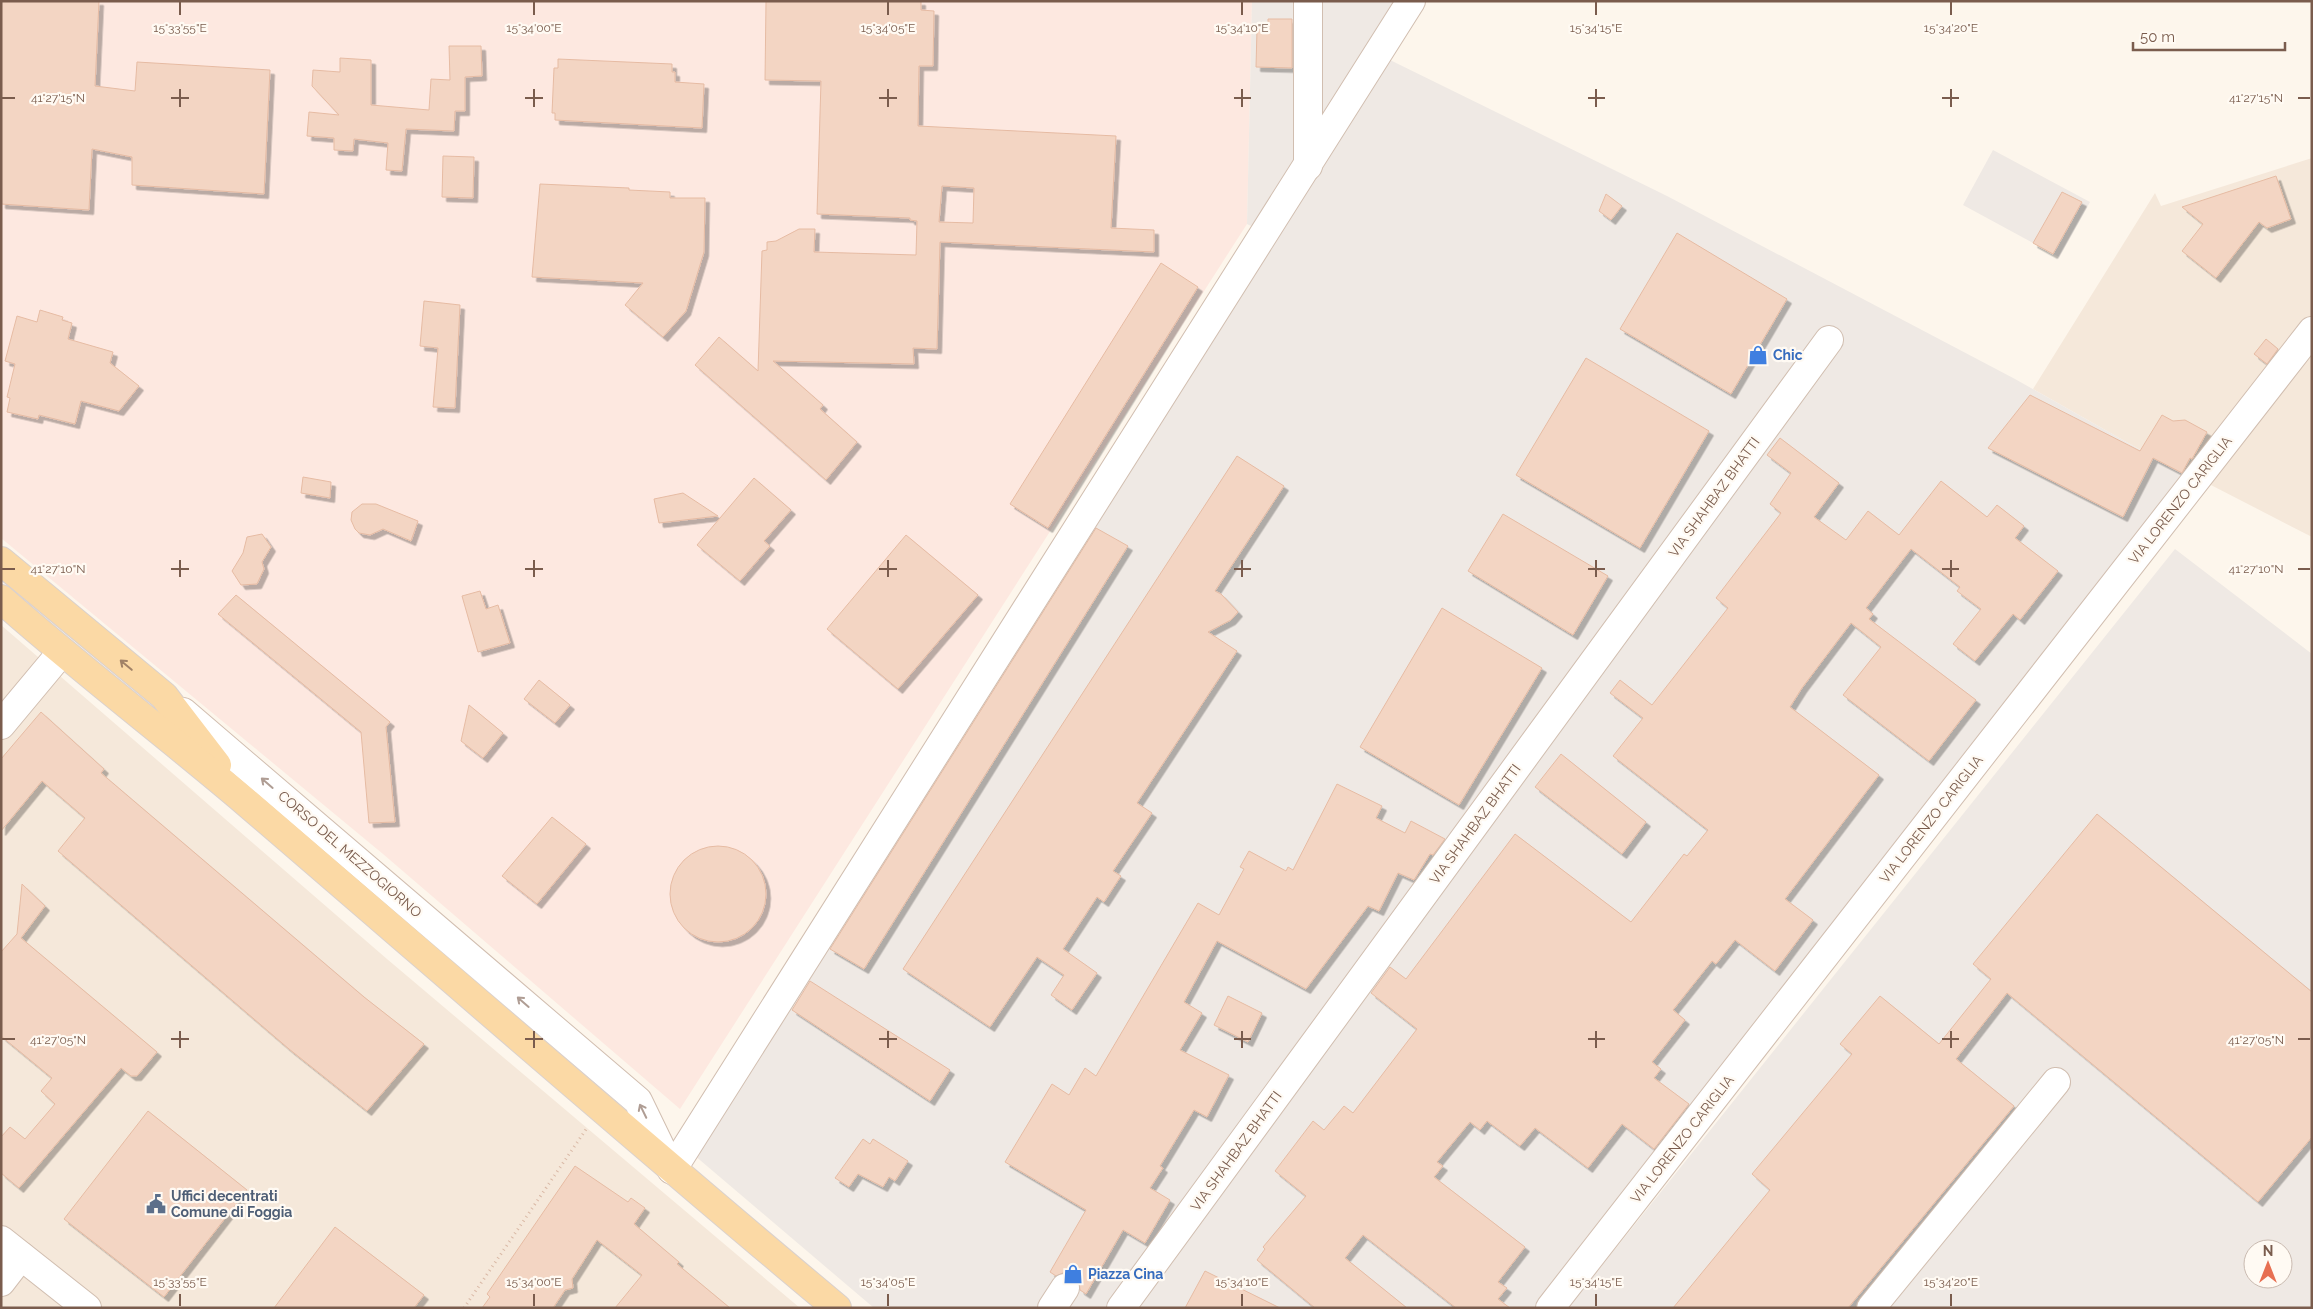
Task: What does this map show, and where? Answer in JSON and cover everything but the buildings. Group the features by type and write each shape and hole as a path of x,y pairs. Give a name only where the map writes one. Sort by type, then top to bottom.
{"main road":[{"name":"CORSO DEL MEZZOGIORNO","path":"1,561 164,696"},
{"name":"CORSO DEL MEZZOGIORNO","path":"1,599 61,652 244,800 600,1109 837,1308"},
{"path":"164,696 244,800"}],"street":[{"path":"1308,1 1308,166"},
{"path":"672,1170 1411,1"},
{"name":"VIA LORENZO CARIGLIA","path":"1550,1308 2312,331"},
{"name":"VIA SHAHBAZ BHATTI","path":"1121,1308 1829,340"},
{"path":"1,725 61,652"},
{"name":"CORSO DEL MEZZOGIORNO","path":"164,696 638,1101 672,1170"},
{"path":"244,800 376,876"},
{"path":"1871,1308 2056,1082"},
{"path":"1,1282 11,1248 87,1308"}],"path":[{"path":"464,1308 600,1109"}],"shaded area":[{"path":"1,1 1252,1 1247,224 680,1109 383,854 1,538"},
{"path":"1252,1 1427,1 1390,60 1667,196 2015,379 2183,474 1538,1308 874,1308 694,1155 986,702 1277,239 1247,224"},
{"path":"1993,150 2090,202 2059,257 1963,205"},
{"path":"2312,158 2312,537 2207,483 2183,474 2033,389 2155,193 2161,206"},
{"path":"2175,549 2312,654 2312,1308 1568,1308"},
{"path":"1,625 387,959 800,1308 1,1308"}],"place":[{"name":"Chic","path":"1758,355"},
{"name":"Uffici decentrati Comune di Foggia","path":"156,1204"},
{"name":"Piazza Cina","path":"1073,1274"}]}
